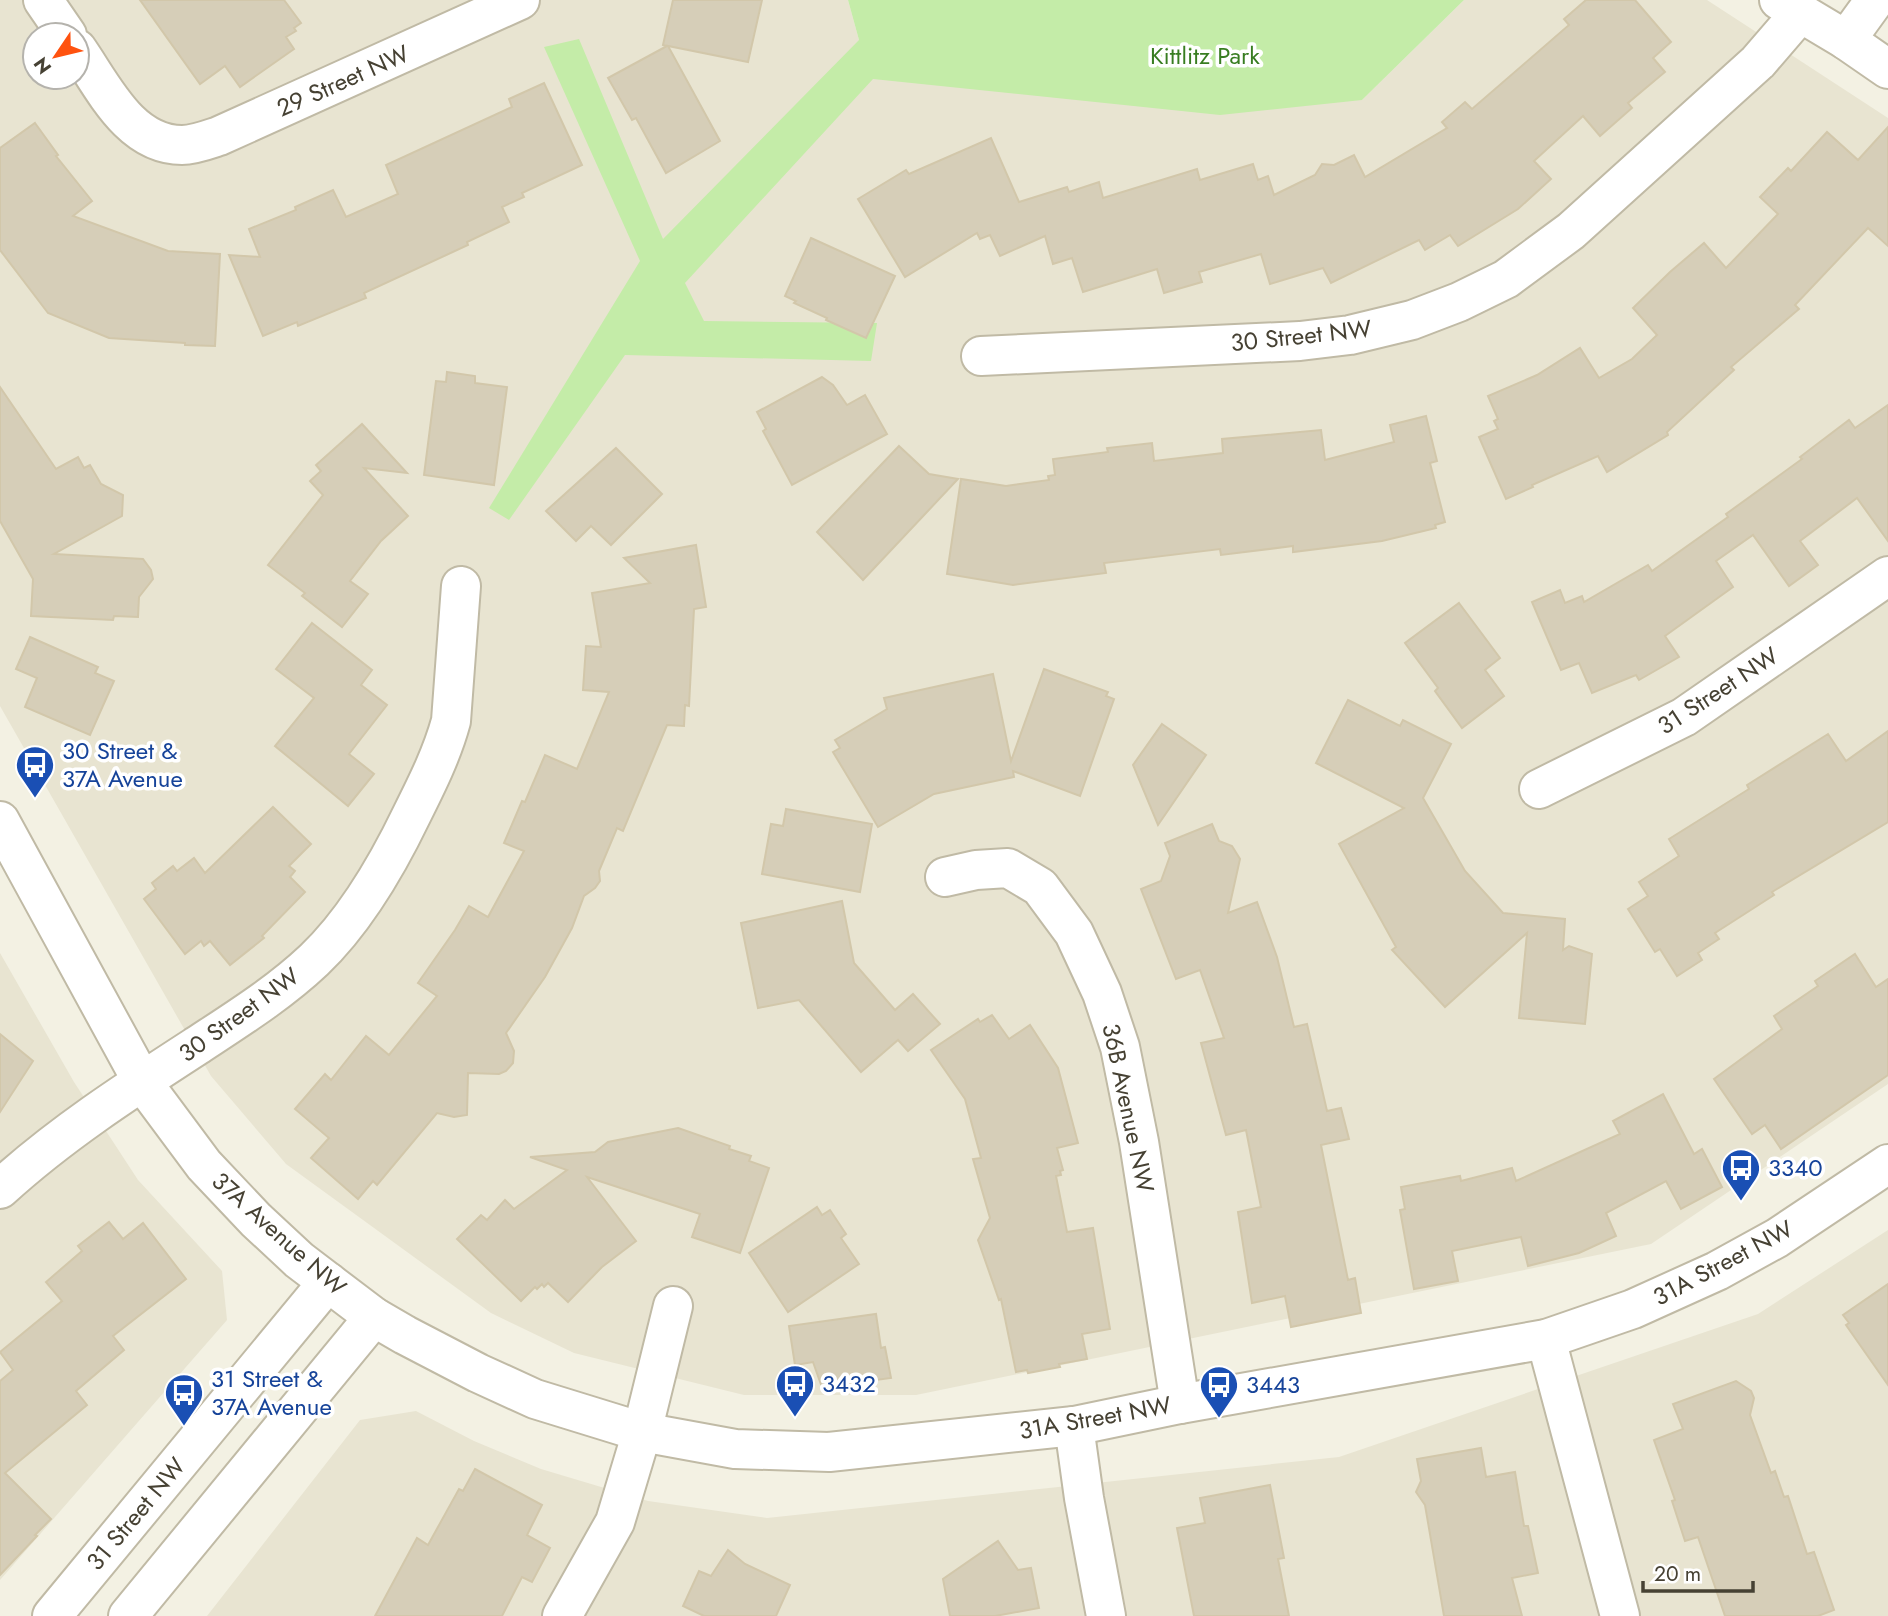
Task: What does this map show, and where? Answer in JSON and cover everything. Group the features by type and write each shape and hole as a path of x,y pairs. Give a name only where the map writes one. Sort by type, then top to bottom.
{"street":[{"path":"43,0 57,21"},
{"name":"29 Street NW","path":"91,68 132,125 160,142 183,145 219,136 520,0"},
{"path":"1846,40 1875,0"},
{"path":"1790,6 1888,69"},
{"name":"30 Street NW","path":"982,356 1300,341 1350,335 1412,320 1459,302 1506,279 1571,231 1758,62 1790,6"},
{"name":"31 Street NW","path":"1539,789 1684,717 1888,576"},
{"name":"30 Street NW","path":"0,1189 52,1145 268,999 336,936 377,880 400,839 446,740 451,721 461,586"},
{"name":"37A Avenue NW","path":"0,821 143,1083 180,1135 231,1195 291,1252 328,1282 374,1317 424,1347 535,1399 642,1432"},
{"name":"36B Avenue NW","path":"945,877 976,870 1008,868 1040,887 1074,933 1102,993 1120,1047 1139,1142 1180,1404"},
{"name":"31A Street NW","path":"642,1432 735,1449 829,1452 1074,1426 1180,1404 1546,1339 1633,1309 1717,1271 1777,1238 1888,1164"},
{"name":"31 Street NW","path":"52,1616 328,1282"},
{"path":"562,1616 615,1522 642,1432 673,1306"},
{"path":"128,1616 374,1317"},
{"path":"1546,1339 1620,1616"},
{"path":"1074,1426 1083,1498 1106,1616"}],"shaded area":[{"path":"0,0 848,0 859,40 1362,100 1464,0 1707,0 1888,118 1888,1084 1651,1244 916,1395 744,1395 574,1353 491,1313 286,1164 211,1076 0,706"},
{"path":"0,953 74,1082 138,1180 222,1271 227,1320 0,1580"},
{"path":"1888,1230 1888,1616 207,1616 360,1420 416,1411 474,1441 541,1469 648,1501 767,1518 1339,1457 1758,1314"}],"green space":[{"name":"Kittlitz Park","path":"848,0 1464,0 1362,100 1220,115 873,79 685,283 704,321 877,323 871,361 625,355 509,520 489,508 640,261 544,47 579,39 663,239 859,40"}],"building":[{"path":"140,0 284,0 301,23 294,28 296,31 286,37 294,49 240,87 225,66 200,84"},
{"path":"673,0 762,0 748,62 668,46 720,141 666,173 636,118 632,120 608,78 667,46 663,45"},
{"path":"1586,0 1635,0 1671,42 1653,58 1665,72 1628,103 1632,108 1600,136 1583,116 1534,161 1551,179 1518,209 1458,246 1450,235 1425,250 1419,240 1331,283 1323,268 1270,284 1261,254 1199,272 1202,282 1164,293 1157,269 1083,292 1072,258 1053,264 1045,236 1000,256 990,235 980,239 977,233 905,277 858,199 906,170 909,174 991,138 1019,202 1067,187 1069,192 1099,182 1103,198 1197,169 1200,180 1253,164 1258,180 1268,176 1274,195 1315,175 1322,164 1334,165 1354,155 1365,177 1447,128 1442,122 1465,102 1472,109 1569,25 1564,19"},
{"path":"544,83 582,165 522,193 524,197 502,207 509,222 467,242 468,245 364,293 366,298 298,326 297,322 263,336 229,255 260,257 249,229 296,210 295,207 333,190 346,217 398,194 386,165 512,107 509,99"},
{"path":"35,123 58,155 56,156 92,201 73,216 168,251 220,254 215,346 109,338 48,313 0,250 0,148"},
{"path":"1888,127 1888,246 1868,228 1795,305 1799,309 1731,367 1734,370 1667,432 1668,435 1607,472 1598,456 1506,499 1479,437 1498,429 1494,421 1498,419 1488,396 1537,375 1580,348 1599,378 1632,359 1657,335 1633,308 1670,272 1704,243 1726,268 1778,214 1760,197 1788,168 1791,171 1827,132 1858,160"},
{"path":"811,238 895,276 866,338 826,320 827,318 785,296"},
{"path":"447,372 475,376 475,383 507,387 494,485 424,475 436,381 446,382"},
{"path":"822,377 833,385 847,405 865,395 887,434 792,485 763,431 766,429 757,412"},
{"path":"0,387 56,469 78,457 84,468 90,465 101,484 123,495 122,516 54,554 143,559 151,570 153,579 139,597 138,617 114,616 113,620 31,616 33,579 0,521"},
{"path":"1888,405 1888,541 1857,498 1800,541 1818,565 1789,586 1753,535 1716,561 1733,587 1665,636 1679,657 1639,680 1636,675 1592,693 1579,663 1561,670 1532,602 1560,590 1565,603 1582,596 1584,602 1648,565 1652,571 1728,517 1726,514 1802,459 1800,457 1849,420 1855,428"},
{"path":"1426,416 1437,461 1430,463 1445,522 1435,525 1436,528 1382,541 1293,552 1293,546 1221,555 1220,549 1104,563 1106,573 1013,585 947,574 961,479 1006,486 1049,480 1048,476 1055,475 1053,459 1108,452 1107,448 1152,443 1154,461 1223,453 1222,439 1321,430 1325,460 1394,442 1390,425"},
{"path":"362,424 407,473 364,468 408,516 381,541 350,581 368,594 342,627 302,596 305,593 268,565 323,495 310,481 321,471 316,465"},
{"path":"899,446 929,474 958,479 863,580 817,532"},
{"path":"616,448 662,494 611,545 591,526 576,541 546,511"},
{"path":"696,545 706,607 694,609 689,706 685,705 684,726 667,725 623,831 617,828 599,871 600,881 584,896 572,928 545,977 506,1033 514,1051 513,1063 499,1074 468,1073 467,1115 454,1117 437,1113 377,1185 373,1181 358,1199 311,1158 329,1138 295,1109 325,1074 331,1080 366,1036 389,1055 437,996 418,983 469,906 488,917 524,851 504,843 545,755 577,769 609,692 583,690 586,646 601,647 592,593 650,583 624,558"},
{"path":"1459,603 1500,658 1485,670 1504,696 1462,728 1435,691 1438,688 1405,643"},
{"path":"312,623 372,670 361,685 387,705 349,754 374,774 348,806 275,746 314,698 276,669"},
{"path":"30,637 98,667 95,673 114,681 90,735 25,707 37,678 16,669"},
{"path":"1044,669 1108,692 1106,696 1114,699 1080,796 1013,771 1014,777 934,794 878,827 833,752 840,748 835,740 887,709 884,698 993,674 1011,761"},
{"path":"1348,700 1400,726 1403,720 1451,744 1423,798 1465,871 1503,913 1565,919 1563,950 1569,946 1592,954 1585,1024 1519,1018 1527,933 1445,1007 1392,950 1396,947 1339,844 1404,808 1316,763"},
{"path":"1162,724 1206,755 1158,825 1133,765"},
{"path":"1888,731 1888,822 1772,892 1774,895 1715,933 1719,939 1698,953 1702,960 1677,976 1660,949 1655,952 1628,909 1648,896 1639,882 1679,856 1669,839 1749,789 1747,785 1828,734 1846,761"},
{"path":"273,807 311,844 289,866 295,871 290,877 305,892 262,936 264,938 230,965 210,941 204,946 201,941 185,954 144,899 156,889 152,883 173,866 177,871 194,858 205,873"},
{"path":"786,809 872,824 860,892 762,874 771,824 783,826"},
{"path":"1212,824 1219,841 1232,846 1240,859 1228,913 1257,902 1277,957 1294,1027 1307,1024 1327,1111 1341,1108 1349,1139 1321,1145 1348,1280 1355,1278 1361,1313 1291,1327 1285,1296 1252,1303 1238,1212 1261,1207 1246,1130 1226,1135 1201,1043 1224,1038 1200,970 1176,979 1141,889 1161,881 1170,856 1165,843"},
{"path":"842,901 854,963 895,1010 913,994 940,1024 908,1051 898,1040 861,1072 799,1000 758,1008 741,923"},
{"path":"1855,954 1876,987 1888,979 1888,1075 1781,1149 1765,1125 1752,1134 1714,1079 1782,1029 1774,1016 1818,986 1815,981"},
{"path":"992,1015 1009,1039 1030,1025 1058,1068 1078,1143 1057,1148 1063,1170 1060,1171 1061,1175 1056,1176 1067,1232 1093,1228 1110,1329 1082,1334 1087,1359 1028,1373 1027,1370 1016,1372 1001,1299 999,1300 978,1240 990,1218 973,1159 981,1158 965,1099 931,1050 978,1019 980,1022"},
{"path":"0,1034 33,1061 0,1112"},
{"path":"1663,1094 1694,1154 1702,1149 1722,1187 1681,1209 1666,1181 1606,1213 1616,1236 1579,1253 1528,1266 1521,1237 1452,1251 1458,1281 1414,1289 1400,1210 1405,1209 1401,1187 1460,1176 1461,1181 1512,1168 1516,1181 1620,1134 1613,1121"},
{"path":"678,1128 730,1146 729,1149 751,1156 749,1161 769,1168 740,1253 692,1237 700,1214 587,1177 636,1241 602,1267 568,1302 548,1283 544,1287 542,1284 537,1289 535,1287 521,1301 457,1239 481,1215 487,1220 505,1200 514,1209 567,1170 530,1157 595,1152 608,1142"},
{"path":"817,1207 822,1215 830,1210 846,1234 841,1238 859,1264 788,1312 749,1253"},
{"path":"109,1222 123,1239 143,1223 186,1279 113,1336 124,1350 76,1391 87,1405 5,1473 51,1519 0,1575 0,1381 13,1370 0,1352 62,1301 46,1282 82,1251 78,1246"},
{"path":"1888,1284 1888,1385 1846,1325 1849,1323 1843,1315"},
{"path":"876,1314 881,1348 885,1347 891,1378 839,1385 824,1393 813,1362 795,1365 789,1326"},
{"path":"1736,1381 1751,1391 1754,1398 1750,1415 1771,1473 1775,1471 1784,1497 1788,1496 1807,1554 1814,1552 1834,1610 1818,1616 1725,1616 1698,1537 1685,1541 1672,1501 1675,1500 1654,1440 1683,1429 1673,1404"},
{"path":"1481,1448 1486,1477 1515,1472 1524,1526 1528,1526 1538,1573 1512,1578 1522,1616 1444,1616 1425,1505 1416,1492 1421,1481 1417,1459"},
{"path":"475,1469 542,1505 527,1535 550,1548 532,1582 522,1577 502,1616 375,1616 417,1538 428,1545 459,1489 463,1491"},
{"path":"1270,1485 1284,1558 1278,1559 1289,1616 1194,1616 1177,1528 1205,1523 1200,1498"},
{"path":"998,1541 1018,1570 1031,1568 1039,1608 995,1616 950,1616 943,1579"},
{"path":"728,1550 745,1564 790,1585 776,1616 704,1616 683,1606 699,1571 711,1576"}],"place":[{"name":"30 Street & 37A Avenue","path":"35,799"},
{"name":"3340","path":"1741,1202"},
{"name":"3432","path":"795,1418"},
{"name":"3443","path":"1219,1419"},
{"name":"31 Street & 37A Avenue","path":"184,1427"}]}
